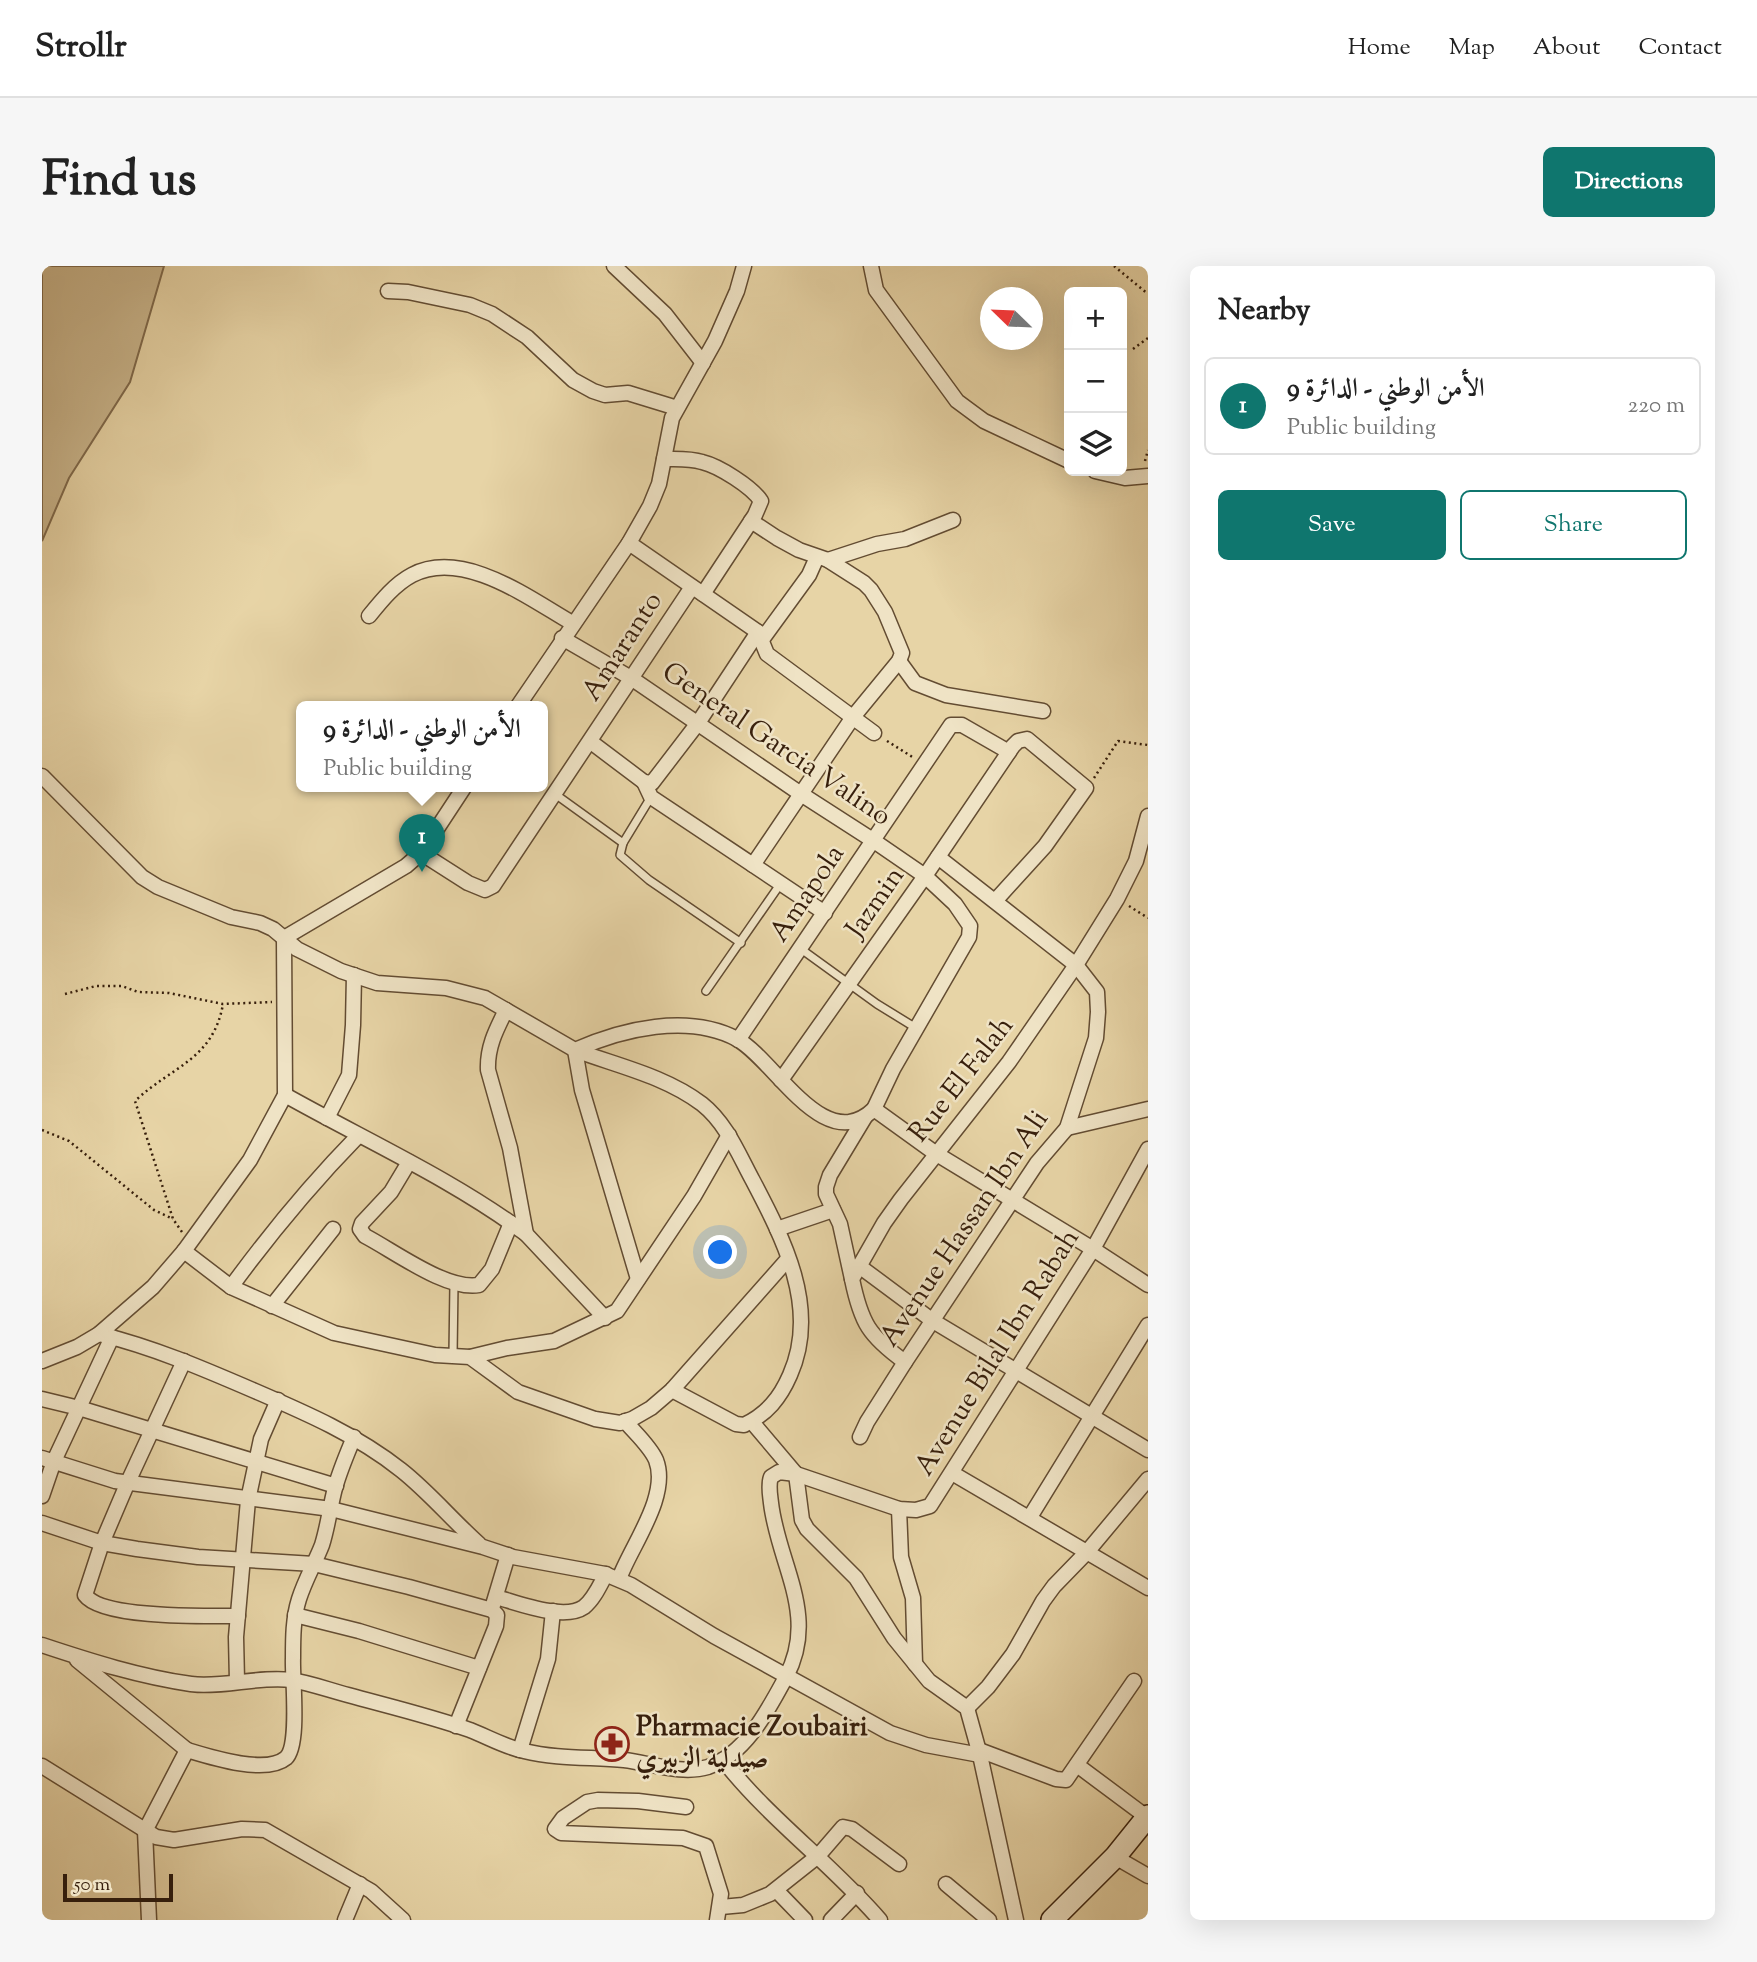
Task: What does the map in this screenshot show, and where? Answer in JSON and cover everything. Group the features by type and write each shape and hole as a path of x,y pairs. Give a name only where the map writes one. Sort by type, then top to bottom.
{"street":[{"path":"614,266 665,314 703,363"},
{"path":"521,701 629,543 650,506 659,484 668,431 677,408 703,363 737,292 744,266"},
{"path":"871,266 876,290 957,401 984,421 1064,459"},
{"path":"388,291 408,292 470,305 492,314 527,337 573,380 593,391 605,395 628,393 677,408"},
{"path":"664,459 701,461 756,492 761,501 751,521 777,538 846,570 871,590 901,645 899,662 853,717 753,865"},
{"path":"1116,476 1148,477"},
{"path":"644,782 655,780 760,637 822,559 905,539 953,520"},
{"name":"Amaranto","path":"421,853 468,883 485,890 493,887 631,678 751,521"},
{"path":"629,543 760,637 766,654 874,733"},
{"path":"369,616 383,598 414,574 431,568 447,567 494,578 572,624"},
{"name":"General Garcia Valino","path":"562,638 631,678 874,841 925,876 955,904 970,926 969,937 916,1028"},
{"path":"899,662 915,683 946,695 1043,711"},
{"name":"Amapola","path":"738,1040 951,725 962,725 1009,752"},
{"path":"995,901 1045,846 1086,788 1027,739 1018,741 1009,752"},
{"path":"591,741 644,782 651,797 825,913"},
{"name":"Jazmin","path":"781,1080 1009,752"},
{"path":"42,776 142,877 183,899 231,917 260,923 319,961 377,983 446,988 485,998 575,1050 657,1078 703,1105 729,1135 777,1228 800,1300 800,1331 796,1362 782,1394 752,1422 736,1424 672,1390"},
{"path":"284,937 393,875 421,853 461,792"},
{"name":"Rue El Falah","path":"856,1273 884,1223 935,1153 1009,1062 1076,965 1116,900 1136,860 1148,817"},
{"name":"Avenue Hassan Ibn Ali","path":"860,1437 905,1362 1012,1201 1049,1146 1067,1128 1096,1038 1097,992 1076,965 938,857"},
{"path":"42,1361 106,1335 187,1247 250,1160 285,1095 284,937"},
{"path":"327,1118 349,1075 354,975"},
{"path":"506,1010 491,1042 487,1058 488,1070 510,1148 526,1234"},
{"path":"905,1362 881,1345 872,1334 857,1301 856,1273 841,1224 826,1194 830,1175 870,1113 916,1028"},
{"path":"575,1050 634,1029 709,1029 738,1040 808,1106 831,1121 849,1123 870,1113"},
{"path":"575,1050 582,1090 638,1279"},
{"path":"285,1095 455,1188 511,1223 526,1234 605,1318"},
{"path":"1067,1128 1148,1109"},
{"path":"870,1113 1093,1248 1148,1285"},
{"path":"187,1247 231,1287 334,1333 358,1340 470,1357 554,1341 617,1311 694,1196 729,1135"},
{"path":"231,1287 314,1181 358,1136"},
{"name":"Avenue Bilal Ibn Rabah","path":"796,1474 899,1509 916,1510 930,1506 1093,1248 1148,1149"},
{"path":"409,1162 391,1192 362,1223 361,1233 454,1283 469,1286 479,1284 492,1269 511,1223"},
{"path":"777,1228 833,1210"},
{"path":"272,1306 333,1229"},
{"path":"470,1357 504,1383 539,1401 608,1422 625,1421 651,1408 672,1390 788,1259"},
{"path":"856,1273 1148,1450"},
{"path":"1030,1517 1148,1325"},
{"path":"106,1335 184,1361 328,1422 401,1470 483,1547"},
{"path":"42,1496 48,1460 79,1408 106,1335"},
{"path":"184,1361 128,1482 85,1591 86,1598 119,1609 158,1615 238,1616"},
{"path":"42,1399 336,1486"},
{"path":"237,1681 236,1637 248,1500 254,1462 278,1400"},
{"path":"42,1523 103,1543 177,1554 314,1564 494,1604 574,1611 585,1606 626,1560 649,1519 658,1474 656,1461 625,1421"},
{"path":"752,1422 796,1474 802,1520 807,1529 856,1578 894,1637 929,1681 967,1708 980,1753 1016,1920"},
{"path":"67,1653 187,1750 224,1761 246,1763 275,1763 286,1758 294,1735 292,1681 295,1615 354,1437"},
{"path":"48,1460 115,1481 331,1510 508,1555 612,1576 714,1636 890,1732 926,1745 980,1753 1062,1780 1069,1777 1134,1681"},
{"path":"42,1645 192,1684 292,1681 456,1726 520,1750 568,1758 607,1759 686,1768 707,1767 723,1760 742,1744 764,1715 797,1654 798,1616 792,1577 778,1539 769,1481 779,1472 796,1474"},
{"path":"951,1473 1148,1588"},
{"path":"967,1708 1007,1663 1054,1586 1087,1552 1148,1479"},
{"path":"899,1509 901,1557 914,1598 915,1664"},
{"path":"456,1726 498,1620 494,1604 508,1555"},
{"path":"520,1750 548,1658 553,1611"},
{"path":"295,1615 359,1631 479,1668"},
{"path":"149,1920 145,1831 187,1750"},
{"path":"723,1760 762,1805 857,1893 880,1920"},
{"path":"1058,1918 1148,1817 1077,1765"},
{"path":"42,1766 156,1837 174,1840 242,1829 265,1830 371,1891 403,1920"},
{"path":"686,1807 638,1801 598,1800 587,1802 564,1818 555,1829 561,1833 683,1838 699,1842 706,1846 720,1885 719,1913 758,1900 776,1890 818,1856 840,1829 846,1827 899,1864"},
{"path":"1115,1857 1148,1876"},
{"path":"345,1920 360,1884"},
{"path":"946,1884 989,1920"},
{"path":"776,1890 805,1920"},
{"path":"831,1920 857,1893"}],"lane":[{"path":"555,793 623,843"},
{"path":"651,797 623,843 621,855 624,860 741,943"},
{"path":"706,991 780,883"},
{"path":"801,948 849,985 916,1028"},
{"path":"453,1356 454,1283"}],"path":[{"path":"1114,266 1148,294"},
{"path":"1133,349 1148,338"},
{"path":"874,733 925,766"},
{"path":"1086,788 1118,741 1148,745"},
{"path":"1116,900 1148,918"},
{"path":"65,993 96,986 122,986 138,992 169,993 223,1003 284,1001"},
{"path":"187,1247 173,1219 135,1101 153,1084 200,1051 215,1034 223,1003"},
{"path":"42,1130 69,1141 154,1210 173,1219"}],"shaded area":[{"path":"42,266 164,266 130,382 69,478 42,541"}],"place":[{"name":"الأمن الوطني - الدائرة 9","path":"422,872"},
{"name":"Pharmacie Zoubairi صيدلية الزبيري","path":"612,1744"}]}
